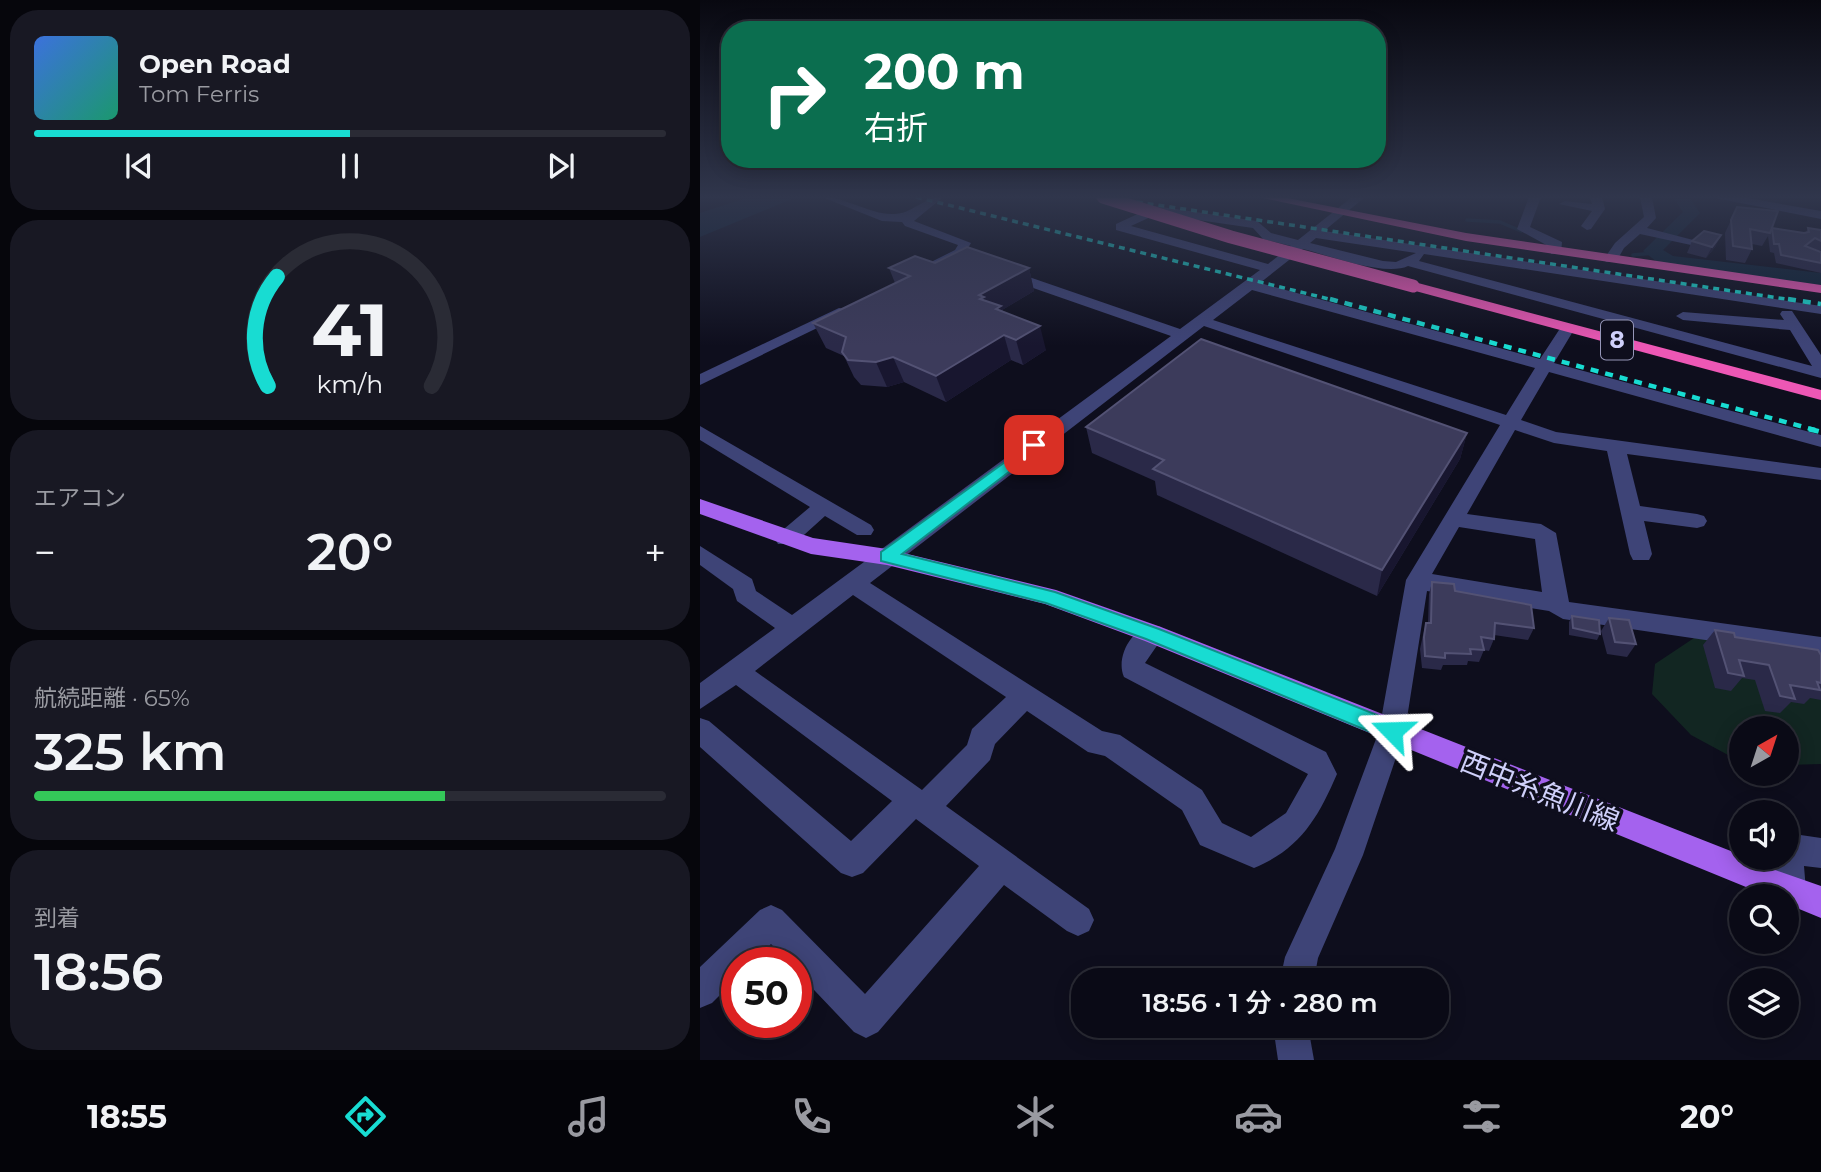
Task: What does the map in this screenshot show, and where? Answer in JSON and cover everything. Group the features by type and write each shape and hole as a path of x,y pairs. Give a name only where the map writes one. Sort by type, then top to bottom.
{"highway":[{"name":"8","path":"1266,246 1821,395"},
{"path":"1530,246 1821,289"}],"main road":[{"name":"西中糸魚川線","path":"700,506 811,547 887,557 1048,596 1153,634 1773,884"},
{"name":"西中糸魚川線","path":"1799,894 1821,902"}],"street":[{"path":"929,268 960,258 963,246"},
{"path":"1190,246 1270,269"},
{"path":"700,698 1180,334 1300,246"},
{"path":"1308,246 1383,265 1410,263 1572,320 1821,373"},
{"path":"1400,246 1821,310"},
{"path":"1556,251 1557,246"},
{"path":"1611,259 1617,246"},
{"path":"1410,263 1422,254 1438,252"},
{"path":"991,269 1180,334"},
{"path":"1300,968 1302,957 1348,855 1392,731 1417,580 1597,276"},
{"path":"1247,284 1821,441"},
{"path":"700,380 857,303"},
{"path":"1780,304 1795,326 1813,343 1821,367"},
{"path":"1683,316 1795,326"},
{"path":"1199,320 1554,437 1819,477"},
{"path":"700,432 864,530"},
{"path":"1616,448 1641,554"},
{"path":"786,539 824,506"},
{"path":"1631,512 1698,521"},
{"path":"1453,519 1541,532 1548,538 1555,603"},
{"path":"702,559 744,586 745,596 793,628"},
{"path":"1417,580 1555,603 1563,610 1821,647"},
{"path":"852,583 1098,743 1110,744 1192,800 1211,834 1255,853 1296,823 1323,774 1316,761 1133,669 1132,657 1153,634"},
{"path":"736,671 1078,920"},
{"path":"700,730 852,862 980,751 982,738 1025,695"},
{"path":"1790,884 1788,848 1821,853"},
{"path":"700,991 771,921 866,1020 1001,865"},
{"path":"1293,1038 1296,1060"}],"green space":[{"path":"1700,634 1821,644 1821,764 1799,765 1799,716 1729,716 1729,756 1691,735 1652,694 1655,664"}],"building":[{"path":"1779,246 1806,246 1821,252 1821,263 1781,255"},
{"path":"967,247 1029,268 979,295 984,297 980,299 1001,306 996,309 1040,326 1016,340 1004,335 936,376 893,357 876,362 848,360 842,352 846,337 813,323 910,276 889,268 915,256 935,263"},
{"path":"1201,339 1467,433 1382,570 1153,469 1164,460 1086,427"},
{"path":"1432,582 1454,584 1455,591 1531,605 1534,628 1495,623 1494,639 1481,637 1484,650 1470,649 1471,654 1445,653 1445,658 1425,656 1426,623 1431,623"},
{"path":"1572,616 1599,620 1600,634 1573,628"},
{"path":"1609,618 1629,620 1636,644 1615,642"},
{"path":"1715,630 1734,633 1735,637 1818,650 1821,655 1821,683 1817,682 1820,690 1790,685 1795,699 1780,696 1769,665 1739,660 1744,676 1728,673"}],"waterway":[{"path":"1657,246 1652,251 1668,261 1821,279"},
{"path":"1633,255 1654,253"}],"railway":[{"path":"1116,246 1337,301"},
{"path":"1435,246 1799,301"},
{"path":"1330,299 1815,430"},
{"path":"1788,299 1821,304"},
{"path":"1809,429 1821,432"}],"route":[{"path":"1034,445 887,557 1048,596 1153,634 1392,731"}]}
